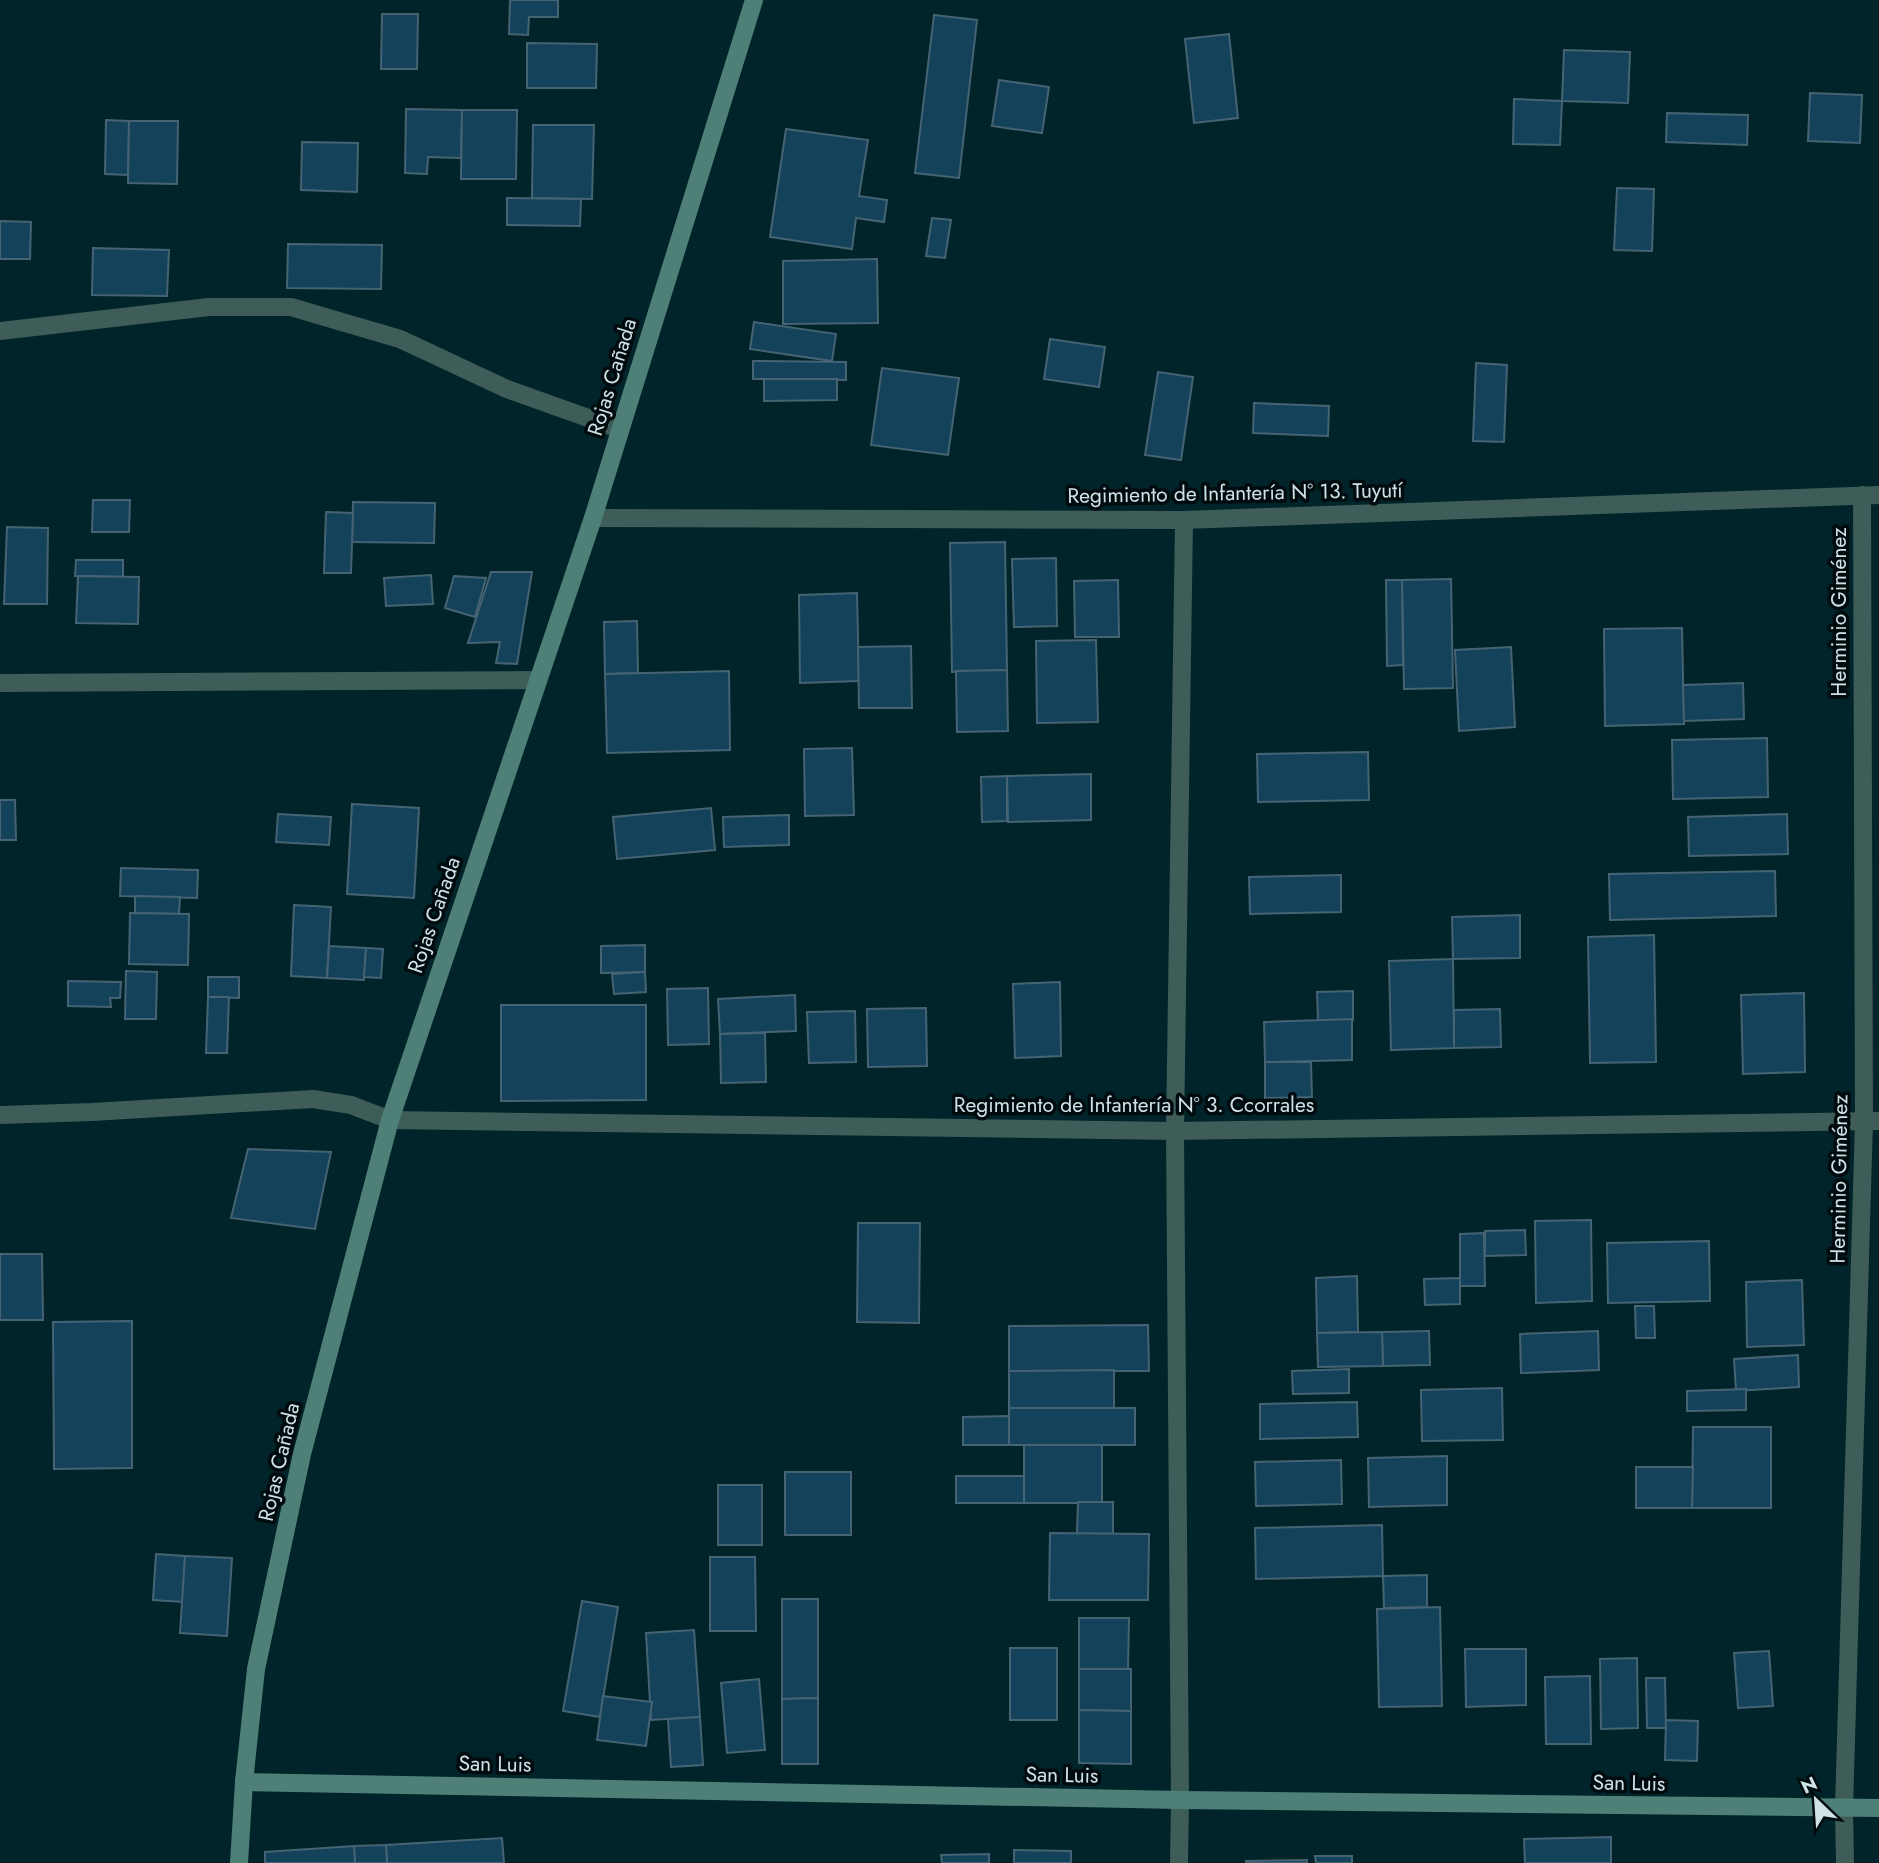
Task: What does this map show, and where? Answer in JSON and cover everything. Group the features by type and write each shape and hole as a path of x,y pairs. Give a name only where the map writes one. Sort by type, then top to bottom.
{"main road":[{"name":"Rojas Cañada","path":"239,1863 244,1782 256,1670 302,1454 390,1120 593,518 754,0"},
{"name":"San Luis","path":"244,1782 1180,1800 1879,1808"}],"street":[{"path":"0,331 209,307 291,307 400,339 507,389 619,429"},
{"name":"Regimiento de Infantería N° 13. Tuyutí","path":"593,518 1184,520 1870,495"},
{"name":"Herminio Giménez","path":"1845,1863 1844,1808 1872,1121 1870,495"},
{"path":"1179,1863 1175,1131 1184,520"},
{"path":"0,683 537,680"},
{"path":"0,1115 313,1099 351,1105 390,1120"},
{"name":"Regimiento de Infantería N° 3. Ccorrales","path":"390,1120 1175,1131 1872,1121"}],"building":[{"path":"510,0 558,0 558,17 529,17 528,35 509,34"},
{"path":"382,14 418,14 417,69 381,69"},
{"path":"934,15 977,20 959,178 915,173"},
{"path":"1229,34 1238,118 1194,123 1185,39"},
{"path":"527,43 597,44 596,88 527,88"},
{"path":"1564,50 1630,52 1628,103 1562,101"},
{"path":"999,80 1049,87 1042,133 992,126"},
{"path":"1810,93 1862,95 1860,143 1808,141"},
{"path":"1514,99 1562,101 1560,145 1513,144"},
{"path":"406,109 462,110 461,158 428,157 427,174 405,173"},
{"path":"462,110 517,110 516,179 461,179"},
{"path":"1667,113 1748,115 1747,145 1666,142"},
{"path":"106,120 129,121 128,175 105,174"},
{"path":"129,121 178,121 177,184 128,183"},
{"path":"533,125 594,125 592,199 532,198"},
{"path":"786,129 868,140 859,196 887,200 884,222 856,218 852,249 770,237"},
{"path":"302,142 358,143 357,192 301,190"},
{"path":"1617,188 1654,189 1652,251 1614,250"},
{"path":"507,198 581,199 580,226 507,225"},
{"path":"932,218 951,220 945,258 926,256"},
{"path":"0,221 31,222 30,259 0,259"},
{"path":"288,244 382,245 381,289 287,288"},
{"path":"93,248 169,250 167,296 92,295"},
{"path":"877,259 878,323 783,324 783,261"},
{"path":"754,322 836,334 832,361 750,349"},
{"path":"1050,339 1105,347 1099,387 1044,379"},
{"path":"753,361 846,362 846,380 753,379"},
{"path":"1476,363 1507,365 1504,442 1473,441"},
{"path":"882,368 959,378 948,455 871,445"},
{"path":"1158,372 1193,377 1181,460 1145,455"},
{"path":"764,379 837,379 837,400 764,401"},
{"path":"1254,403 1329,406 1328,436 1253,433"},
{"path":"93,500 130,500 129,532 92,532"},
{"path":"353,502 435,503 434,543 352,542"},
{"path":"326,512 353,513 351,573 324,573"},
{"path":"7,527 48,528 47,604 4,604"},
{"path":"1005,542 1007,670 952,672 950,543"},
{"path":"1056,558 1057,626 1014,627 1012,559"},
{"path":"76,560 123,560 123,577 75,576"},
{"path":"491,572 532,572 517,664 496,663 500,642 468,643"},
{"path":"431,575 433,604 386,606 384,578"},
{"path":"78,576 139,577 138,624 76,623"},
{"path":"454,576 486,578 475,617 445,608"},
{"path":"1451,579 1453,688 1404,689 1402,580"},
{"path":"1118,580 1119,637 1075,637 1074,581"},
{"path":"1386,580 1402,580 1403,665 1387,666"},
{"path":"857,593 859,681 800,683 799,595"},
{"path":"637,621 638,673 605,674 604,622"},
{"path":"1682,628 1684,724 1605,726 1604,629"},
{"path":"1096,640 1098,722 1037,723 1036,641"},
{"path":"911,646 912,708 859,708 858,647"},
{"path":"1511,647 1515,727 1459,731 1455,650"},
{"path":"1007,670 1008,731 957,732 956,671"},
{"path":"729,671 730,750 607,753 605,674"},
{"path":"1743,683 1744,719 1684,721 1683,685"},
{"path":"1767,738 1768,797 1673,799 1672,740"},
{"path":"852,748 854,815 805,816 804,749"},
{"path":"1368,752 1369,800 1258,802 1257,754"},
{"path":"1091,774 1091,820 1008,822 1007,776"},
{"path":"1007,776 1007,821 982,822 981,777"},
{"path":"0,800 15,800 16,840 0,840"},
{"path":"352,804 419,808 414,898 347,894"},
{"path":"711,808 715,850 617,859 613,817"},
{"path":"278,814 331,817 329,845 276,842"},
{"path":"1787,814 1788,854 1689,856 1688,817"},
{"path":"789,815 789,845 724,847 723,817"},
{"path":"121,868 198,870 197,898 120,896"},
{"path":"1775,871 1776,916 1610,920 1609,874"},
{"path":"1341,875 1341,912 1250,914 1249,877"},
{"path":"135,896 180,897 179,914 135,913"},
{"path":"294,905 331,907 327,978 291,976"},
{"path":"130,913 189,914 188,965 129,964"},
{"path":"1520,915 1520,958 1453,959 1452,917"},
{"path":"1654,935 1656,1062 1590,1063 1588,937"},
{"path":"645,945 645,972 601,973 601,946"},
{"path":"329,946 366,948 364,980 327,978"},
{"path":"366,948 383,949 381,978 364,977"},
{"path":"1453,959 1454,1048 1391,1050 1389,961"},
{"path":"126,971 157,972 156,1019 125,1019"},
{"path":"645,972 646,992 614,994 612,974"},
{"path":"208,977 239,977 239,998 208,997"},
{"path":"68,981 121,982 120,998 110,998 111,1007 68,1006"},
{"path":"1060,982 1061,1056 1015,1058 1013,984"},
{"path":"708,988 709,1044 668,1045 667,989"},
{"path":"1353,991 1353,1020 1318,1020 1317,992"},
{"path":"1804,993 1805,1072 1743,1074 1741,995"},
{"path":"795,995 796,1031 720,1034 718,999"},
{"path":"208,997 229,997 227,1053 206,1053"},
{"path":"501,1005 646,1005 646,1100 501,1101"},
{"path":"926,1008 927,1066 868,1067 867,1009"},
{"path":"1500,1009 1501,1047 1454,1048 1454,1010"},
{"path":"855,1011 856,1062 809,1063 807,1012"},
{"path":"1352,1019 1352,1060 1265,1062 1264,1022"},
{"path":"765,1033 766,1082 721,1083 720,1034"},
{"path":"1265,1062 1311,1062 1312,1097 1265,1098"},
{"path":"248,1149 331,1152 315,1229 231,1218"},
{"path":"1591,1220 1592,1301 1536,1303 1535,1221"},
{"path":"858,1223 920,1223 919,1323 857,1322"},
{"path":"1525,1230 1526,1255 1485,1256 1485,1231"},
{"path":"1484,1233 1485,1286 1460,1286 1460,1234"},
{"path":"1709,1241 1710,1301 1608,1303 1607,1243"},
{"path":"0,1254 42,1254 43,1320 0,1320"},
{"path":"1357,1276 1358,1332 1317,1333 1316,1278"},
{"path":"1460,1278 1460,1304 1425,1305 1424,1279"},
{"path":"1802,1280 1804,1345 1747,1347 1746,1282"},
{"path":"1635,1306 1654,1306 1655,1338 1636,1338"},
{"path":"132,1321 132,1468 54,1469 53,1322"},
{"path":"1148,1325 1149,1371 1009,1371 1009,1326"},
{"path":"1429,1331 1430,1365 1383,1366 1382,1332"},
{"path":"1598,1331 1599,1370 1521,1373 1520,1334"},
{"path":"1382,1332 1383,1366 1318,1367 1317,1333"},
{"path":"1798,1355 1799,1387 1736,1391 1734,1359"},
{"path":"1349,1369 1349,1393 1293,1394 1292,1371"},
{"path":"1114,1370 1114,1408 1009,1408 1009,1371"},
{"path":"1502,1388 1503,1440 1422,1441 1421,1390"},
{"path":"1746,1389 1746,1410 1687,1411 1687,1391"},
{"path":"1357,1402 1358,1437 1260,1439 1260,1404"},
{"path":"1009,1408 1135,1408 1135,1445 1009,1445"},
{"path":"1009,1416 1009,1445 963,1445 963,1417"},
{"path":"1693,1427 1771,1427 1771,1508 1692,1508"},
{"path":"1024,1445 1102,1445 1102,1503 1024,1503"},
{"path":"1447,1456 1447,1505 1369,1507 1368,1458"},
{"path":"1341,1460 1342,1504 1256,1506 1255,1462"},
{"path":"1636,1467 1693,1467 1692,1508 1636,1508"},
{"path":"785,1472 851,1472 851,1535 785,1535"},
{"path":"956,1476 1024,1476 1024,1503 956,1503"},
{"path":"718,1485 762,1485 762,1545 718,1545"},
{"path":"1078,1502 1113,1502 1113,1534 1077,1534"},
{"path":"1382,1525 1383,1576 1256,1579 1255,1528"},
{"path":"1050,1533 1149,1534 1148,1600 1049,1600"},
{"path":"156,1554 185,1556 183,1602 153,1600"},
{"path":"185,1556 232,1558 227,1636 180,1633"},
{"path":"710,1557 755,1557 756,1631 710,1631"},
{"path":"1427,1575 1427,1607 1384,1608 1383,1576"},
{"path":"782,1599 818,1599 818,1698 782,1699"},
{"path":"582,1601 618,1607 600,1717 563,1711"},
{"path":"1440,1607 1442,1706 1379,1707 1377,1609"},
{"path":"1079,1618 1129,1618 1128,1669 1079,1669"},
{"path":"694,1630 700,1717 651,1720 646,1633"},
{"path":"1010,1648 1057,1648 1057,1720 1010,1720"},
{"path":"1465,1649 1526,1649 1526,1705 1466,1707"},
{"path":"1769,1651 1773,1706 1738,1708 1734,1653"},
{"path":"1637,1658 1638,1728 1601,1729 1600,1659"},
{"path":"1079,1669 1131,1669 1131,1711 1079,1710"},
{"path":"1590,1676 1591,1744 1546,1744 1545,1677"},
{"path":"1646,1678 1665,1678 1666,1728 1647,1728"},
{"path":"759,1679 765,1750 727,1753 721,1683"},
{"path":"603,1696 652,1702 646,1746 597,1740"},
{"path":"818,1698 818,1764 782,1764 782,1699"},
{"path":"1079,1710 1131,1711 1131,1764 1079,1763"},
{"path":"700,1717 703,1765 671,1767 668,1719"},
{"path":"1666,1720 1698,1721 1697,1761 1665,1760"},
{"path":"1611,1837 1611,1863 1525,1863 1524,1839"},
{"path":"502,1838 504,1863 387,1863 386,1845"},
{"path":"386,1845 387,1863 355,1863 354,1846"},
{"path":"354,1846 355,1863 265,1863 265,1852"},
{"path":"1014,1850 1071,1851 1071,1863 1014,1863"},
{"path":"989,1854 989,1863 942,1863 941,1855"},
{"path":"1315,1856 1352,1856 1352,1863 1316,1863"},
{"path":"1307,1860 1307,1863 1246,1863 1246,1861"}]}
